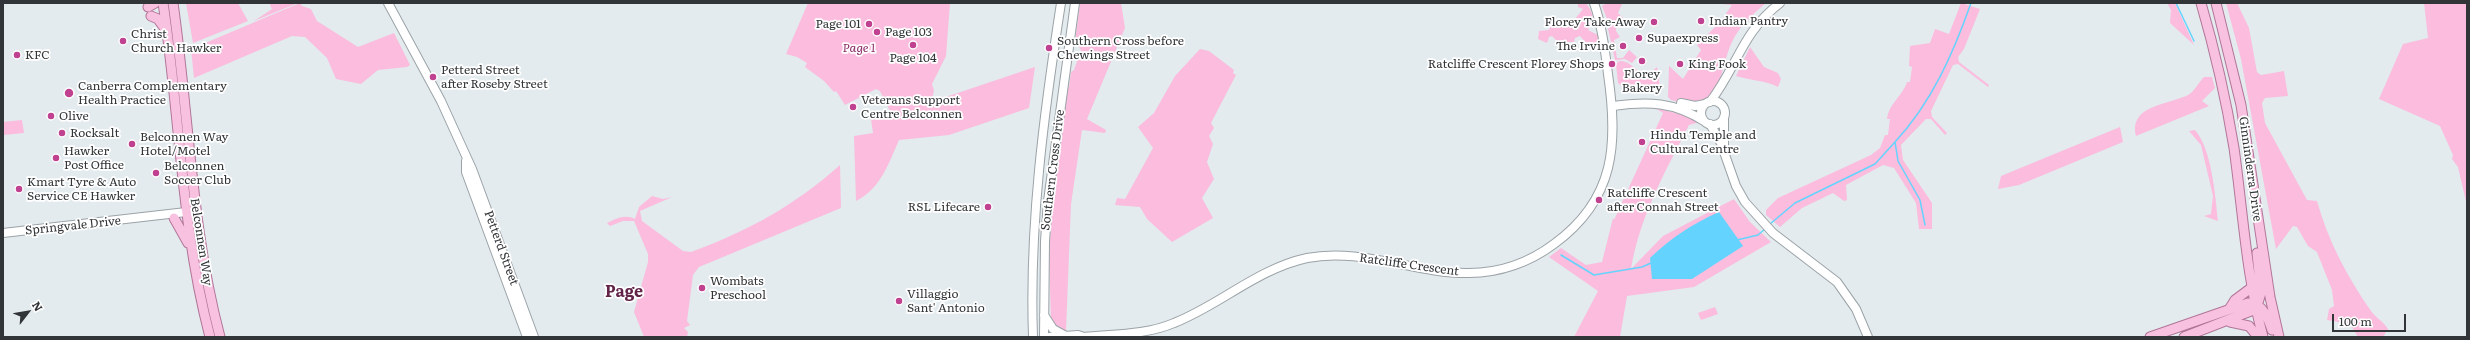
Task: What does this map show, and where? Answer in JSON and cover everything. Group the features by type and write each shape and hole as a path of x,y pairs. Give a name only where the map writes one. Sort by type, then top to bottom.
{"main road":[{"name":"Belconnen Way","path":"173,3 180,68 195,269 210,337"},
{"name":"Ginninderra Drive","path":"2201,3 2227,106 2251,288 2258,307 2263,337"},
{"name":"Ginninderra Drive","path":"2216,3 2241,105 2256,214 2270,297 2279,337"},
{"name":"Belconnen Way","path":"165,6 171,72 191,213 220,337"},
{"path":"165,6 176,25"},
{"path":"152,9 167,32"},
{"path":"2256,214 2255,228 2261,293 2258,307"},
{"path":"174,218 187,239 195,269"},
{"path":"2230,308 2235,300 2251,288"},
{"path":"2150,337 2248,303 2258,307"},
{"path":"2184,337 2226,322 2258,307"},
{"name":"Ginninderra Drive","path":"2258,307 2269,320 2274,337"},
{"path":"2226,322 2249,326 2258,337"}],"street":[{"name":"Petterd Street","path":"388,3 441,101 466,160 472,169 534,337"},
{"name":"Southern Cross Drive","path":"1033,337 1032,316 1036,200 1050,80 1061,3"},
{"name":"Southern Cross Drive","path":"1044,337 1048,201 1075,3"},
{"name":"Ratcliffe Crescent","path":"1050,337 1064,335 1084,337 1136,333 1174,324 1276,268 1309,258 1342,256 1466,273 1500,269 1528,260 1548,248 1564,236 1584,215 1595,199 1612,153 1614,125 1613,104 1600,20 1594,3"},
{"path":"1780,3 1761,20 1742,44 1722,85 1701,112 1723,148 1736,186 1759,220 1773,233 1836,282 1856,309 1865,335"},
{"path":"1722,85 1722,106 1724,118 1723,148"},
{"path":"1613,104 1658,99 1695,106 1708,103 1719,103 1722,106"},
{"path":"1613,104 1635,103 1665,105 1688,110 1707,122 1716,124 1724,118"},
{"name":"Petterd Street","path":"466,160 466,172 527,337"},
{"name":"Springvale Drive","path":"143,218 156,220 174,218 191,213"},
{"name":"Springvale Drive","path":"3,233 191,213"},
{"path":"1044,315 1053,329 1064,335"},
{"path":"1032,316 1035,330 1040,337"}],"green space":[{"path":"186,3 238,3 248,21 193,43"},
{"path":"271,3 298,3 254,21 272,9 270,5"},
{"path":"300,3 302,6 311,9 317,21 358,47 394,33 410,65 407,67 378,70 361,84 336,79 327,58 305,37 292,36 194,78 191,49"},
{"name":"Page 1","path":"808,3 950,3 946,56 932,84 934,91 931,102 1035,67 1029,108 949,135 899,140 878,183 865,196 856,201 854,136 873,133 871,119 891,113 880,91 876,89 845,105 836,91 834,92 824,81 805,67 807,63 797,57 786,54"},
{"path":"1080,3 1121,3 1125,28 1087,119 1106,130 1105,133 1082,130 1071,204 1066,331 1051,322 1049,256 1053,194 1067,87 1069,87 1071,72 1074,70 1081,50 1075,41"},
{"path":"1578,3 1586,3 1593,16 1592,23 1588,30 1600,36 1599,47 1595,48 1590,42 1587,44 1580,36 1575,38 1574,42 1558,42 1552,36 1549,37 1547,43 1538,39 1539,31 1549,30 1551,25 1557,28 1565,19 1575,19 1583,9 1578,7"},
{"path":"1607,3 1622,4 1618,13 1624,19 1623,22 1616,23 1607,19 1602,6"},
{"path":"1713,3 1766,3 1756,11 1735,36 1715,91 1710,98 1704,103 1697,105 1671,100 1668,97 1669,66 1683,79 1701,50 1697,45 1720,22 1732,5"},
{"path":"1961,3 1980,9 1964,49 1958,57 1959,62 1989,85 1988,87 1958,64 1953,65 1931,111 1932,117 1947,133 1945,135 1931,119 1926,119 1901,145 1903,160 1932,203 1932,229 1919,229 1916,203 1894,168 1883,165 1846,185 1847,200 1844,201 1833,193 1802,208 1780,227 1766,215 1766,210 1778,198 1871,155 1880,148 1885,135 1888,135 1890,119 1887,119 1888,113 1907,82 1910,82 1912,67 1909,66 1910,46 1930,43 1935,29 1949,34"},
{"path":"2167,3 2175,3 2194,45 2170,23 2171,10"},
{"path":"2226,3 2237,3 2249,28 2257,72 2261,75 2284,71 2288,96 2265,98 2262,103 2265,123 2307,200 2317,201 2333,245 2354,286 2371,311 2388,329 2383,337 2358,337 2350,324 2327,320 2329,309 2334,306 2332,290 2317,252 2308,246 2297,227 2293,226 2276,249 2241,59"},
{"path":"2424,3 2467,3 2467,206 2458,167 2452,159 2453,155 2440,126 2379,99 2403,44 2428,38"},
{"path":"1612,24 1616,25 1616,31 1620,37 1614,40 1617,58 1623,58 1629,50 1637,57 1632,63 1625,59 1615,60 1608,29"},
{"path":"1750,47 1764,67 1778,73 1781,79 1778,87 1768,83 1736,76"},
{"path":"1200,49 1209,51 1234,70 1233,73 1236,75 1211,123 1214,128 1209,136 1213,144 1207,162 1214,179 1202,198 1213,218 1172,242 1147,219 1140,207 1115,205 1117,198 1125,199 1153,148 1138,127 1154,113 1175,76"},
{"path":"1619,61 1627,62 1645,78 1657,67 1660,87 1624,88 1618,83 1616,64"},
{"path":"2204,77 2212,77 2215,88 2202,101 2209,106 2136,136 2135,126 2138,118 2144,112 2161,104 2188,95"},
{"path":"1655,108 1684,115 1700,122 1689,125 1662,177 1640,231 1631,269 1663,236 1734,199 1750,222 1771,242 1694,287 1627,296 1620,337 1574,337 1598,291 1549,257 1561,248 1586,265 1602,262 1613,218 1614,220 1663,113"},
{"path":"22,120 24,133 3,135 3,122"},
{"path":"2120,127 2123,142 2019,185 1998,189 2001,176"},
{"path":"2195,130 2201,139 2209,160 2218,221 2204,216 2211,214 2213,196 2201,145 2189,131"},
{"path":"840,165 841,208 699,267 693,275 687,321 690,325 684,328 688,332 687,337 644,337 634,312 648,262 648,254 634,221 623,221 610,226 607,223 624,217 635,219 639,207 652,196 663,199 672,197 640,211 642,221 683,251 691,252 732,235 770,216 823,180"},
{"path":"1715,307 1718,314 1701,320 1698,313"}],"water":[{"path":"1719,212 1743,246 1692,279 1652,279 1650,258 1682,232"}],"waterway":[{"path":"1925,225 1920,200 1898,161 1895,142 1908,127 1931,94 1957,41 1971,3"},
{"path":"2176,3 2194,41"},
{"path":"1770,224 1795,203 1875,164 1895,142"},
{"path":"1737,240 1758,235 1766,228"},
{"path":"1561,255 1594,275 1642,267 1651,263"}],"place":[{"name":"Indian Pantry","path":"1701,21"},
{"name":"Florey Take-Away","path":"1654,22"},
{"name":"Page 101","path":"869,24"},
{"name":"Page 103","path":"877,32"},
{"name":"Supaexpress","path":"1639,38"},
{"name":"Christ Church Hawker","path":"123,41"},
{"name":"Page 104","path":"913,45"},
{"name":"The Irvine","path":"1623,46"},
{"name":"Southern Cross before Chewings Street","path":"1049,48"},
{"name":"KFC","path":"17,55"},
{"name":"Florey Bakery","path":"1642,61"},
{"name":"Ratcliffe Crescent Florey Shops","path":"1612,64"},
{"name":"King Fook","path":"1680,64"},
{"name":"Petterd Street after Roseby Street","path":"433,77"},
{"name":"Canberra Complementary Health Practice","path":"69,93"},
{"name":"Veterans Support Centre Belconnen","path":"853,107"},
{"name":"Olive","path":"51,116"},
{"name":"Rocksalt","path":"62,133"},
{"name":"Hindu Temple and Cultural Centre","path":"1642,142"},
{"name":"Belconnen Way Hotel/Motel","path":"132,144"},
{"name":"Hawker Post Office","path":"56,158"},
{"name":"Belconnen Soccer Club","path":"156,173"},
{"name":"Kmart Tyre & Auto Service CE Hawker","path":"19,189"},
{"name":"Ratcliffe Crescent after Connah Street","path":"1599,200"},
{"name":"RSL Lifecare","path":"988,207"},
{"name":"Wombats Preschool","path":"702,288"},
{"name":"Villaggio Sant' Antonio","path":"899,301"}],"district":[{"name":"Page","path":"624,292"}]}
